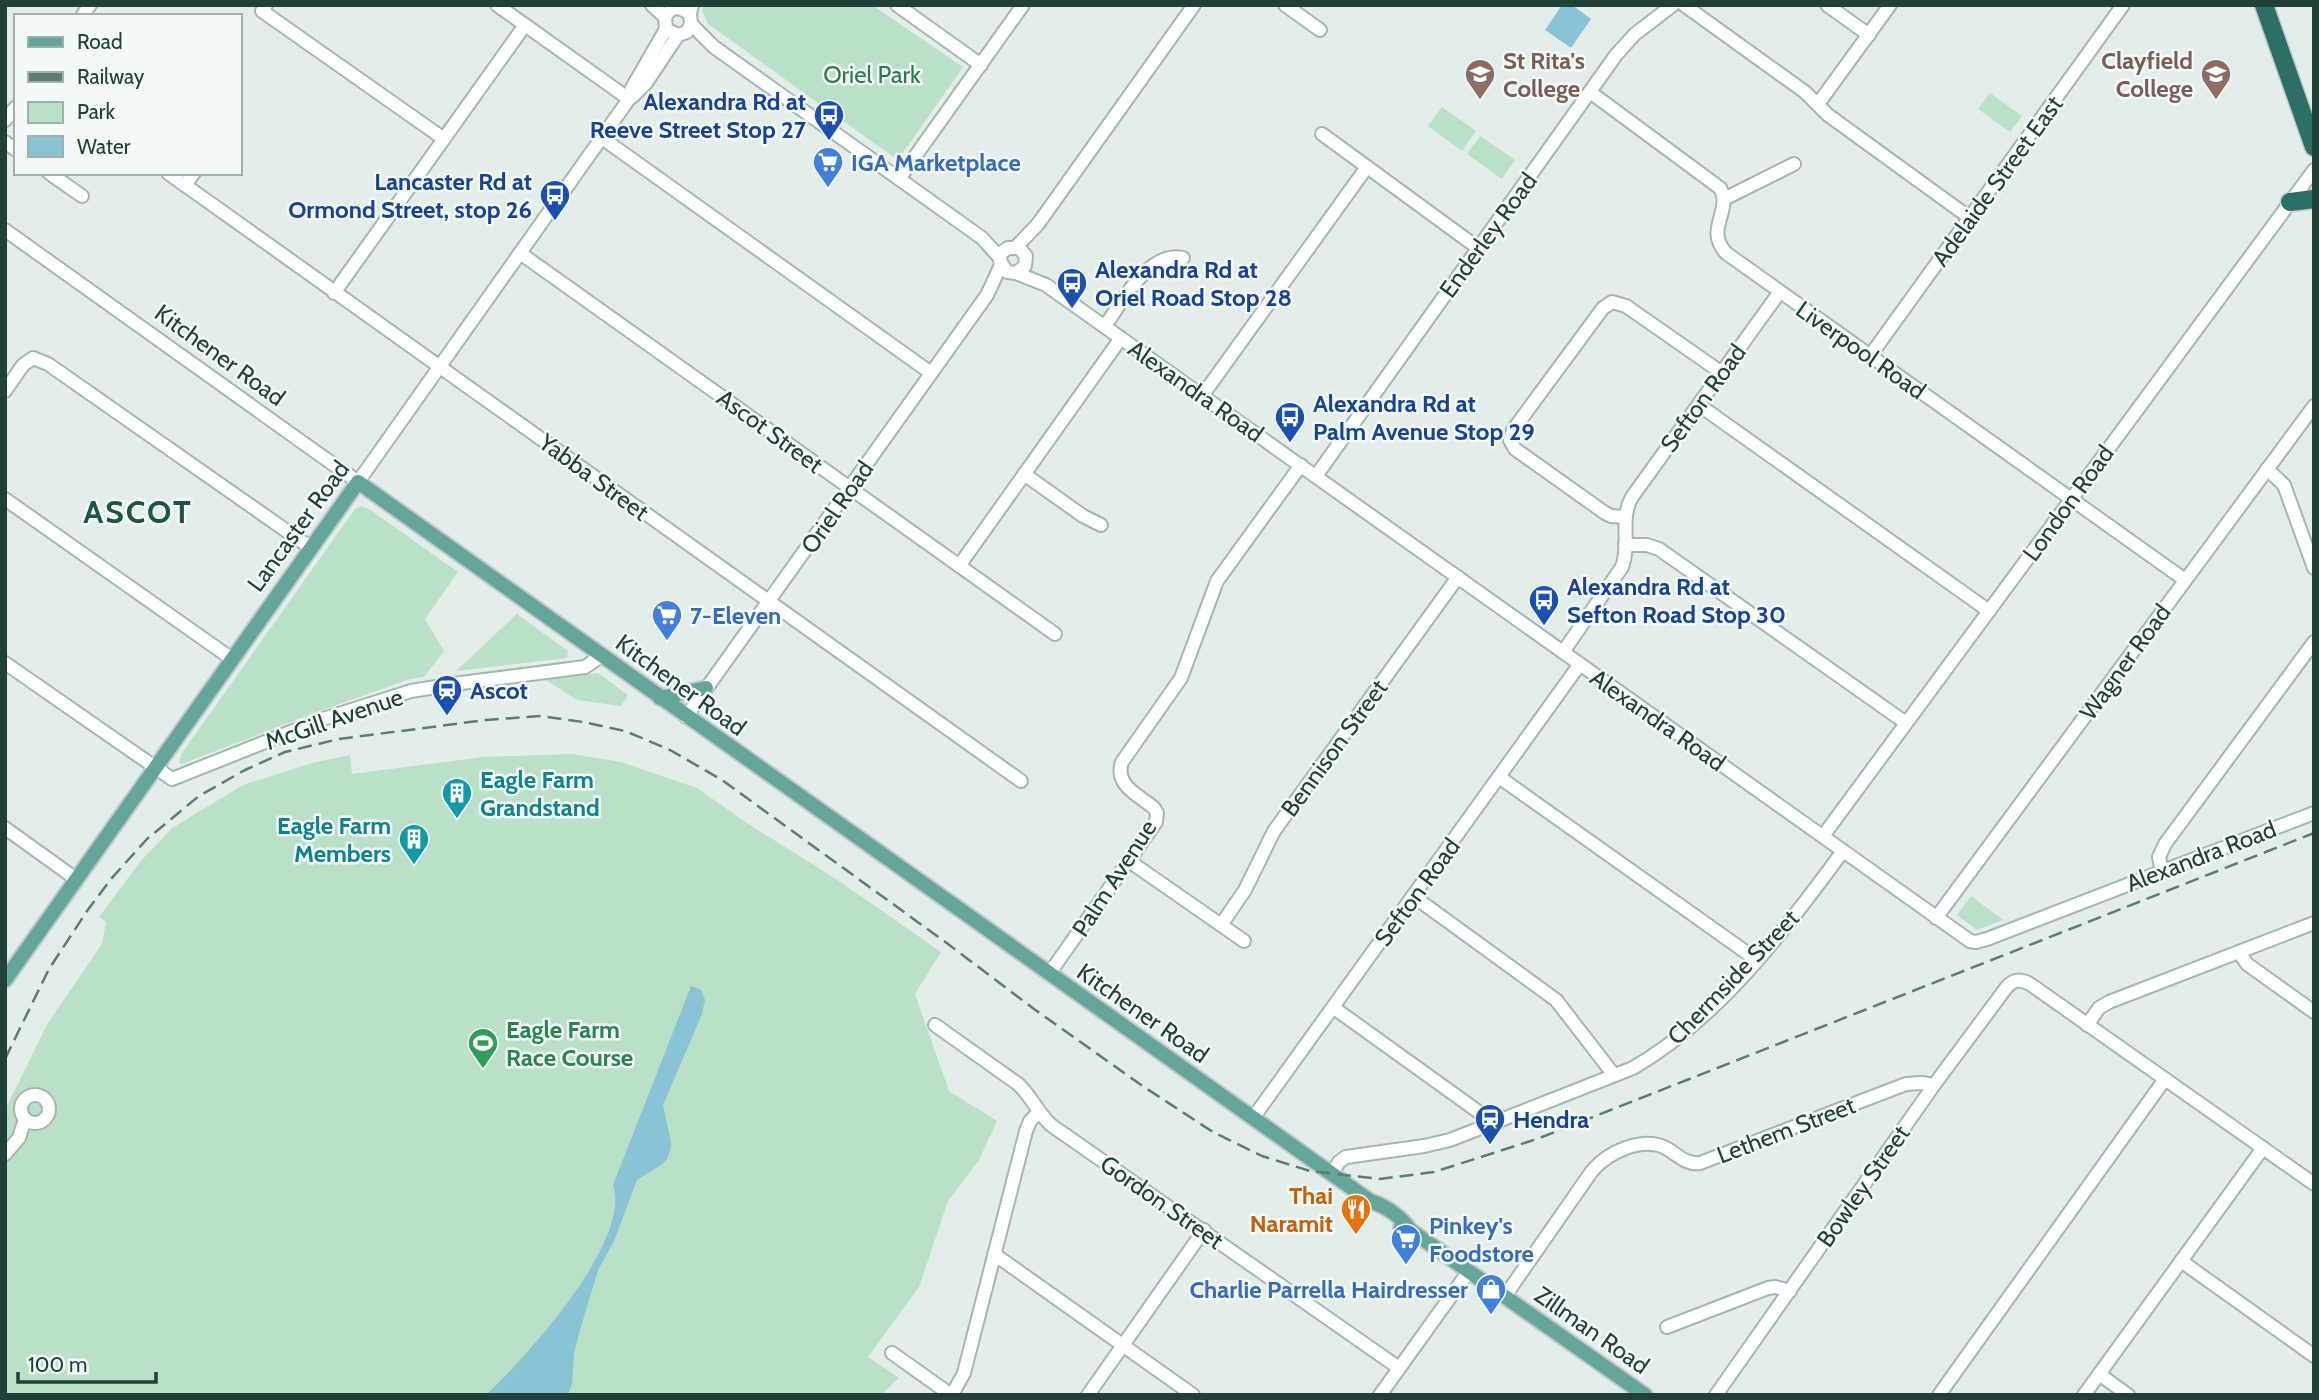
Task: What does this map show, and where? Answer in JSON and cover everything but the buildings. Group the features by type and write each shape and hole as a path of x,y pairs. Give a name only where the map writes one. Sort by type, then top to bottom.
{"highway":[{"path":"2264,5 2314,147"},
{"path":"2290,202 2314,199"}],"main road":[{"name":"Lancaster Road","path":"5,980 358,482"},
{"name":"Kitchener Road","path":"358,482 1332,1174"},
{"path":"660,698 706,688"},
{"name":"Zillman Road","path":"1332,1174 1370,1201 1381,1214 1399,1227 1409,1230 1645,1395"}],"street":[{"path":"266,5 262,11 444,139"},
{"name":"Alexandra Road","path":"652,5 678,17 714,47 1009,260 1966,938 1980,941 2314,813"},
{"path":"897,5 981,65"},
{"path":"899,179 1023,5"},
{"name":"Oriel Road","path":"686,717 987,295 1009,260 1038,224 1194,5"},
{"path":"1285,5 1320,30"},
{"name":"Enderley Road","path":"1316,476 1626,43 1673,5"},
{"path":"1684,5 1805,92 1828,115 1970,218"},
{"path":"1827,5 1869,35"},
{"path":"1818,104 1890,5"},
{"name":"Adelaide Street East","path":"1870,356 2123,5"},
{"path":"503,7 629,99"},
{"name":"Lancaster Road","path":"358,482 629,99 632,88 678,17"},
{"path":"334,293 525,24"},
{"path":"1590,92 1714,183 1720,188 1724,200 1794,164"},
{"path":"1322,134 1478,248"},
{"path":"602,138 931,373"},
{"path":"1202,396 1367,167"},
{"name":"London Road","path":"1823,836 2314,170"},
{"path":"52,175 82,196"},
{"name":"Yabba Street","path":"171,175 1021,781"},
{"path":"185,185 192,175"},
{"name":"Liverpool Road","path":"1724,200 1716,230 1720,247 1779,293 2185,580"},
{"name":"Oriel Road","path":"1026,259 1038,224"},
{"name":"Kitchener Road","path":"5,230 358,482"},
{"name":"Alexandra Road","path":"1009,260 1022,250 1046,285"},
{"name":"Ascot Street","path":"520,253 1055,634"},
{"path":"1105,326 1145,270 1172,257 1183,258"},
{"path":"1009,260 1023,269 1026,259"},
{"name":"Sefton Road","path":"1563,652 1622,567 1625,545 1624,517 1632,497 1779,293"},
{"path":"1624,517 1605,513 1515,449 1510,440 1513,430 1603,308 1612,302 1626,306 1722,373"},
{"path":"959,566 1121,338"},
{"path":"5,391 23,365 33,358 41,360 311,548"},
{"path":"1699,405 1989,611"},
{"name":"Wagner Road","path":"1936,918 2314,406"},
{"name":"Palm Avenue","path":"1049,975 1154,825 1157,813 1123,783 1120,774 1122,762 1181,678 1217,581 1301,466"},
{"path":"2267,469 2284,485 2314,568"},
{"path":"1024,474 1083,516 1101,524"},
{"path":"5,499 232,659"},
{"path":"1625,545 1647,545 1659,549 1906,723"},
{"name":"Bennison Street","path":"1221,925 1245,890 1274,831 1458,577"},
{"path":"2162,872 2159,857 2165,844 2314,642"},
{"name":"McGill Avenue","path":"5,663 172,779 323,719 411,691 585,667 601,656"},
{"name":"Sefton Road","path":"1253,1118 1580,664"},
{"path":"1499,777 1757,960"},
{"path":"5,828 76,879"},
{"name":"Chermside Street","path":"1332,1174 1339,1161 1346,1157 1438,1144 1614,1076 1657,1054 1708,1010 1783,932 1843,851"},
{"path":"1129,861 1244,942"},
{"path":"1413,896 1556,1000 1614,1076"},
{"path":"2314,923 2109,1002 2099,1008 2088,1025 2314,1184"},
{"path":"2239,952 2247,964 2314,1012"},
{"name":"Bowley Street","path":"1716,1395 1934,1085 2006,988 2015,980 2030,984 2088,1025"},
{"path":"1334,1008 1494,1123"},
{"name":"Gordon Street","path":"935,1025 1018,1084 1051,1125 1399,1368"},
{"path":"1939,1395 2165,1079"},
{"name":"Lethem Street","path":"1505,1296 1592,1171 1613,1154 1650,1143 1666,1148 1689,1163 1700,1163 1906,1084 1934,1085"},
{"path":"892,1353 952,1395 964,1373 1026,1131 1030,1121 1039,1112"},
{"path":"5,1154 31,1121"},
{"path":"2084,1395 2263,1148"},
{"path":"1088,1395 1204,1230"},
{"path":"993,1254 1194,1395"},
{"path":"2181,1261 2314,1356"},
{"path":"1380,1395 1469,1271"},
{"path":"1667,1327 1768,1288 1790,1291"},
{"path":"2099,1374 2128,1395"}],"green space":[{"name":"Oriel Park","path":"703,5 872,5 963,67 898,160 708,24 702,11"},
{"path":"1990,93 2022,116 2010,132 1978,109"},
{"path":"1442,107 1476,131 1462,151 1428,126"},
{"path":"1480,136 1515,160 1502,179 1467,154"},
{"path":"360,506 369,509 458,572 425,619 444,651 424,677 410,679 179,763 182,753 355,509"},
{"path":"517,614 568,651 567,658 456,671"},
{"path":"598,673 628,695 621,706 577,700 546,680"},
{"name":"Eagle Farm Race Course","path":"571,754 621,762 697,788 941,952 915,994 949,1091 997,1121 979,1160 948,1201 919,1287 868,1357 899,1378 881,1395 5,1395 5,1110 48,1023 102,944 106,922 99,917 140,862 172,828 243,785 312,763 350,755 352,774 484,757"},
{"path":"1971,896 2003,920 1977,930 1957,915"}],"water":[{"path":"1562,5 1572,5 1591,19 1571,48 1545,30"},
{"path":"691,986 701,990 705,1000 702,1014 663,1105 671,1142 670,1151 661,1165 637,1180 614,1241 598,1270 574,1353 572,1383 568,1395 486,1395 525,1355 571,1297 607,1237 615,1209 613,1185"}],"railway":[{"path":"5,1059 49,969 87,911 147,839 199,796 245,770 285,752 339,739 486,720 541,716 583,722 625,731 670,750 722,780 1034,1009 1213,1132 1262,1156 1310,1171 1380,1179 1434,1172 1537,1139 2314,833"}],"place":[{"name":"St Rita's College","path":"1480,101"},
{"name":"Clayfield College","path":"2216,101"},
{"name":"Alexandra Rd at Reeve Street Stop 27","path":"829,142"},
{"name":"IGA Marketplace","path":"828,189"},
{"name":"Lancaster Rd at Ormond Street, stop 26","path":"555,222"},
{"name":"Alexandra Rd at Oriel Road Stop 28","path":"1072,310"},
{"name":"Alexandra Rd at Palm Avenue Stop 29","path":"1290,444"},
{"name":"Alexandra Rd at Sefton Road Stop 30","path":"1544,627"},
{"name":"7-Eleven","path":"667,642"},
{"name":"Ascot","path":"447,717"},
{"name":"Eagle Farm Grandstand","path":"457,820"},
{"name":"Eagle Farm Members","path":"414,866"},
{"name":"Eagle Farm Race Course","path":"483,1070"},
{"name":"Hendra","path":"1490,1146"},
{"name":"Thai Naramit","path":"1356,1236"},
{"name":"Pinkey's Foodstore","path":"1406,1266"},
{"name":"Charlie Parrella Hairdresser","path":"1491,1316"}],"district":[{"name":"ASCOT","path":"138,511"}]}
